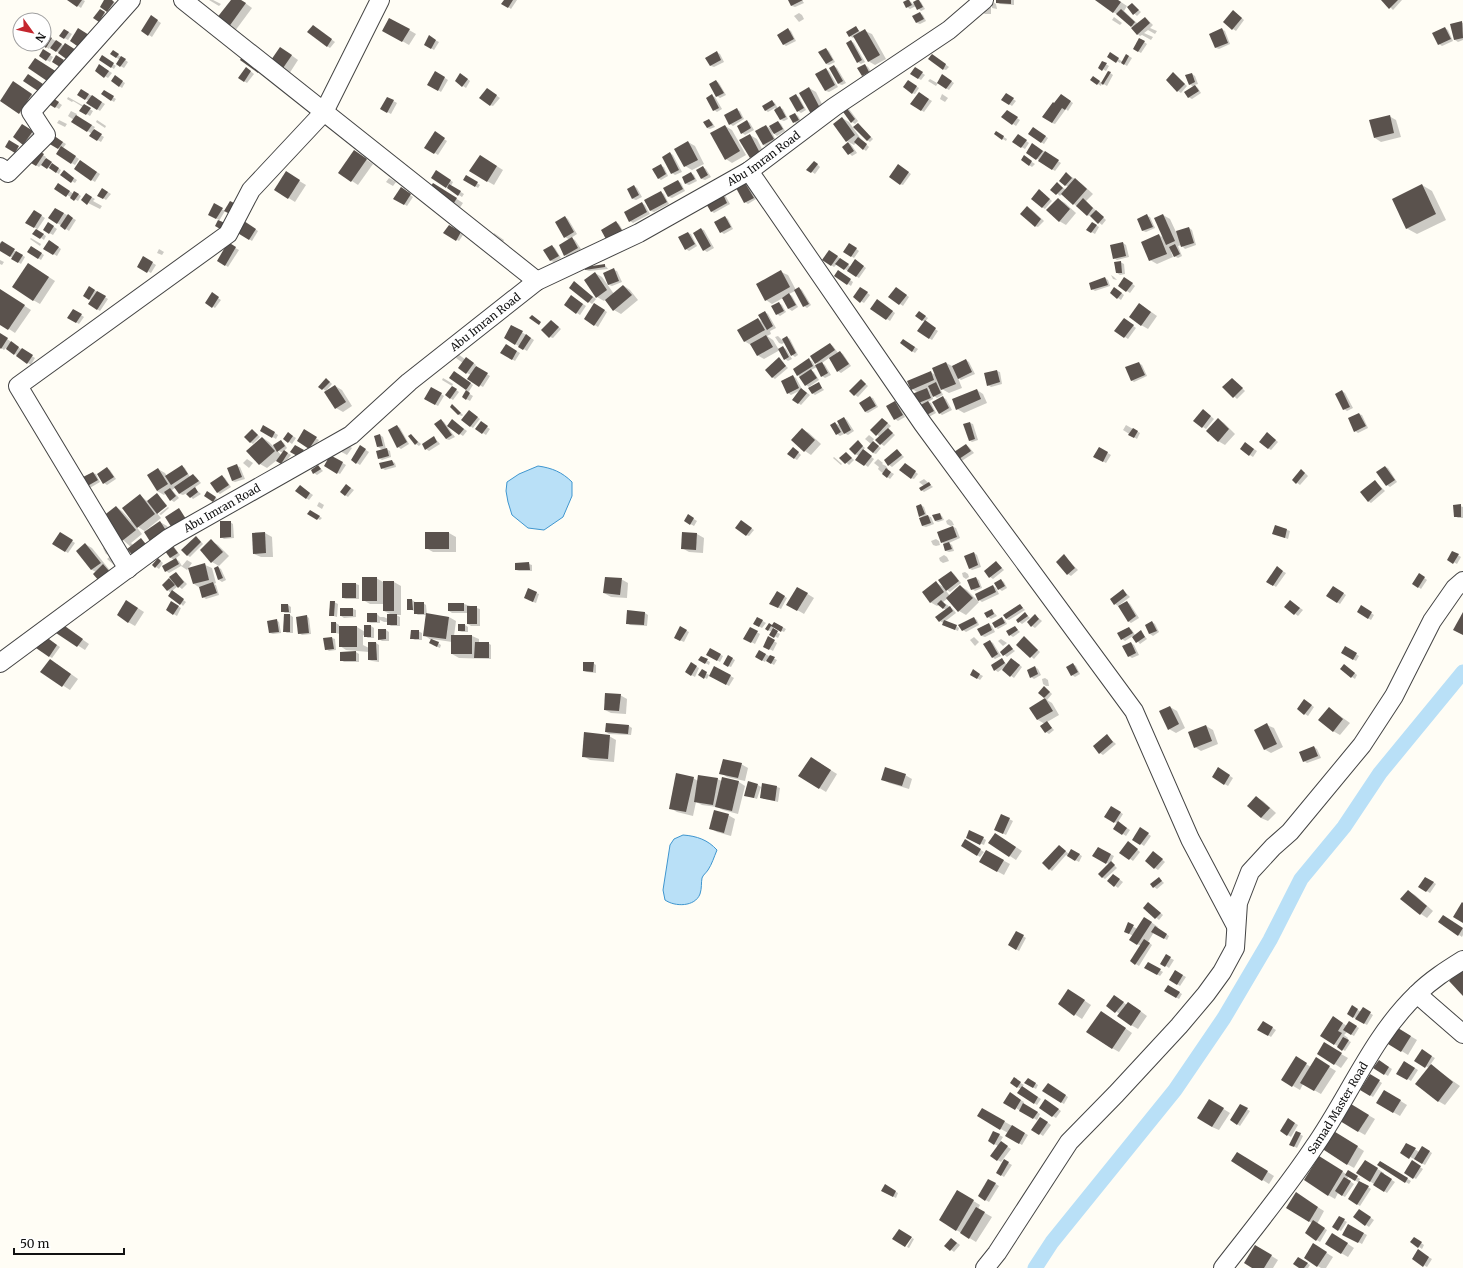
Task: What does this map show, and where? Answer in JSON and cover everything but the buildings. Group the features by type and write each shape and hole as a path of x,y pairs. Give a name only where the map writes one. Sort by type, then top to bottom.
{"street":[{"path":"0,167 8,173 46,135 31,112 131,0"},
{"path":"183,0 536,280"},
{"path":"128,568 18,386 228,234 251,190 324,112 380,0"},
{"name":"Abu Imran Road","path":"0,663 170,538 351,435 409,382 536,280 639,233 749,171 834,107 949,30 984,0"},
{"path":"749,171 923,424 1134,711 1190,839 1236,926"},
{"path":"985,1268 1069,1142 1179,1026 1222,972 1235,948 1238,903 1250,872 1273,847 1290,832 1362,745 1394,696 1432,621 1455,588 1463,581"},
{"name":"Samad Master Road","path":"1223,1268 1280,1196 1315,1146 1372,1050 1395,1018 1416,994 1438,976 1463,960"},
{"path":"1416,994 1463,1034"}],"water":[{"path":"538,466 556,471 572,482 572,496 563,517 544,530 528,528 512,515 506,491 507,482 519,474"},
{"path":"683,835 702,839 717,850 712,863 702,878 700,894 694,901 679,905 665,900 663,890 670,845 674,839"}],"waterway":[{"path":"1035,1268 1052,1242 1175,1090 1224,1018 1270,940 1301,879 1344,827 1380,773 1463,672"}]}
